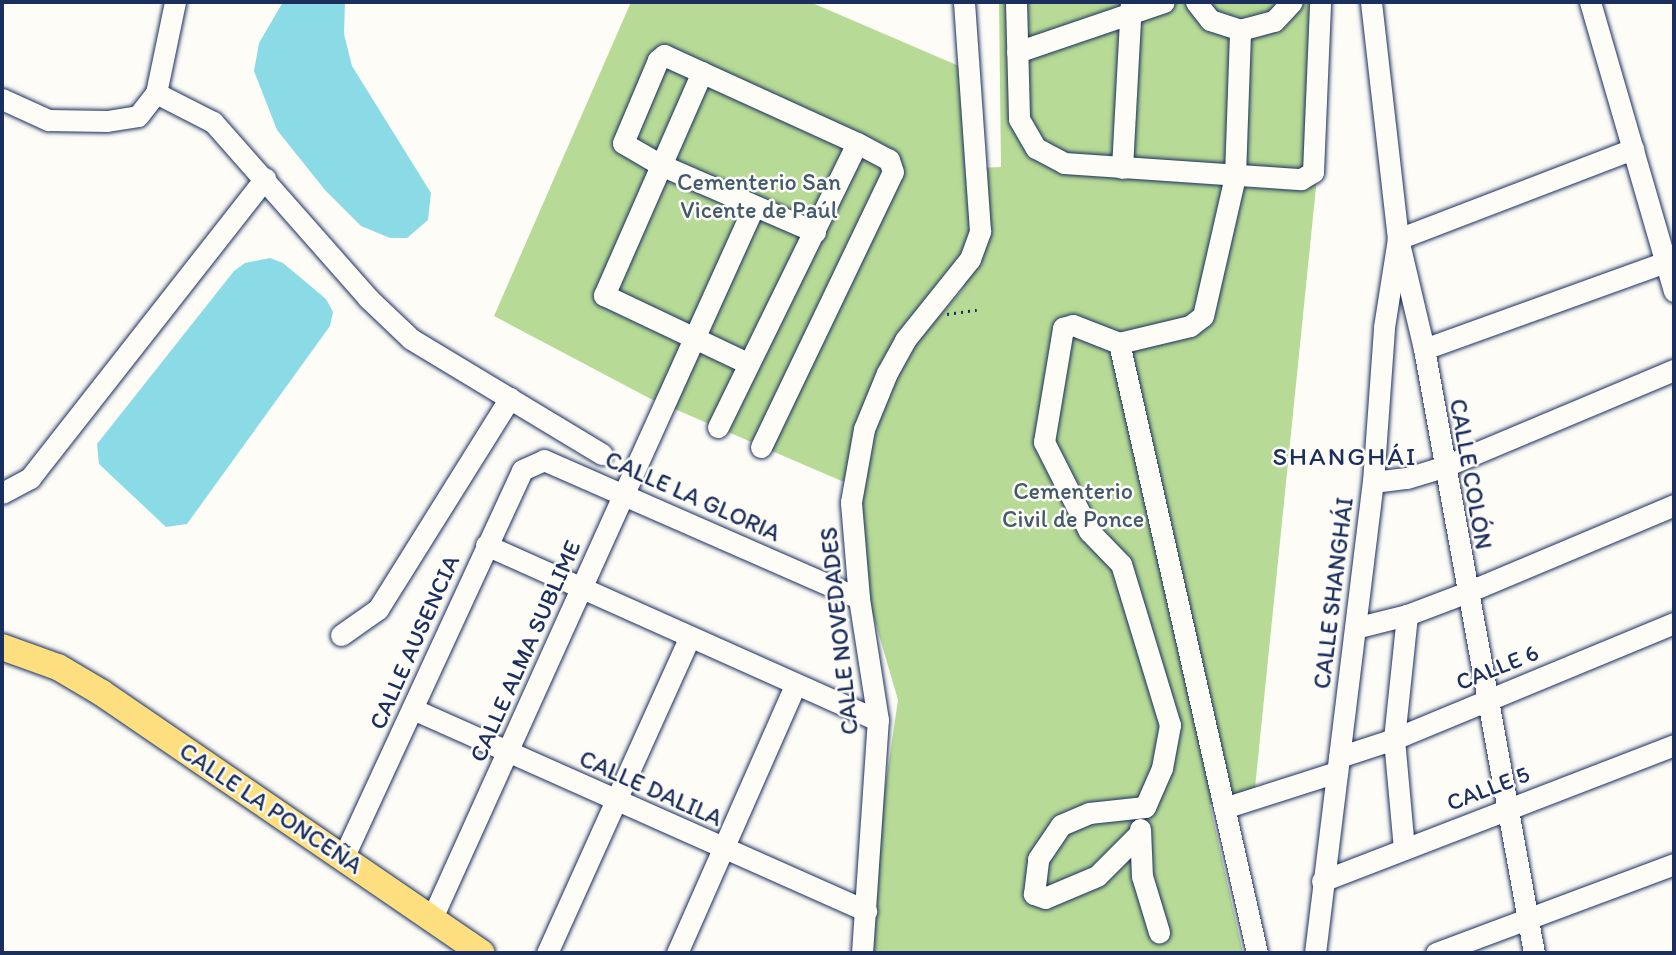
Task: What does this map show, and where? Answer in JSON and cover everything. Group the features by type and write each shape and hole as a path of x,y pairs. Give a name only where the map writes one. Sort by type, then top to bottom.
{"main road":[{"name":"CALLE LA PONCEÑA","path":"2,646 58,667 482,953"}],"street":[{"path":"2,99 48,120 107,121 138,117 156,93 175,2"},
{"name":"CALLE NOVEDADES","path":"862,953 878,720 859,598 851,502 864,429 905,340 929,314 970,259 979,231 964,2"},
{"path":"1016,2 1020,119 1036,148 1064,163 1301,179 1313,172 1320,2"},
{"path":"1017,52 1131,7 1164,2"},
{"path":"1196,2 1210,20 1240,30 1275,22 1292,2"},
{"name":"CALLE COLÓN","path":"1371,2 1398,239 1424,349 1465,593 1534,953"},
{"path":"1590,2 1674,290"},
{"path":"1122,168 1131,7"},
{"path":"1159,933 1142,876 1139,834 1145,807 1162,768 1170,724 1121,564 1089,531 1044,442 1063,328 1073,325 1119,343 1190,326 1203,316 1235,176 1240,30"},
{"path":"761,447 893,172 889,160 857,143 664,55 658,60 623,143 661,164 815,232"},
{"path":"702,72 604,295 747,363"},
{"path":"156,93 213,122 368,299 411,339 602,454"},
{"path":"718,427 857,143"},
{"path":"1398,239 1633,149"},
{"path":"2,493 30,478 264,178"},
{"name":"CALLE ALMA SUBLIME","path":"432,918 509,753 691,338 754,206"},
{"name":"CALLE SHANGHÁI","path":"1315,953 1373,482 1384,327 1398,239"},
{"path":"1424,349 1665,262"},
{"path":"1119,343 1257,953"},
{"path":"1373,482 1443,467 1674,370"},
{"path":"341,635 379,609 510,398"},
{"name":"CALLE LA GLORIA","path":"544,460 859,598"},
{"name":"CALLE AUSENCIA","path":"343,858 415,710 486,545 522,470 544,460"},
{"path":"1355,628 1407,615 1465,593 1674,505"},
{"path":"486,545 689,639 878,720"},
{"path":"1404,849 1394,740 1407,615"},
{"name":"CALLE 6","path":"1224,808 1338,764 1485,699 1674,623"},
{"path":"547,953 689,639"},
{"path":"681,952 722,849 795,686"},
{"name":"CALLE DALILA","path":"415,710 866,911"},
{"path":"1170,724 1207,739"},
{"name":"CALLE 5","path":"1322,881 1674,745"},
{"path":"1139,834 1097,876 1056,895 1040,898 1034,894 1038,859 1061,825 1089,813 1145,807"},
{"path":"1436,953 1674,864"}],"path":[{"path":"929,314 976,310"}],"green space":[{"name":"Cementerio San Vicente de Paúl","path":"631,2 810,2 959,66 973,236 965,254 903,326 844,482 649,398 494,316"},
{"name":"Cementerio Civil de Ponce","path":"999,2 1329,2 1327,79 1255,788 1210,805 1243,953 872,953 882,809 898,700 870,604 861,502 869,443 907,353 961,291 977,262 979,168 1001,167"}],"water":[{"path":"283,2 345,2 344,34 352,66 431,193 428,220 407,238 390,238 361,226 325,190 277,130 254,71 259,43"},
{"path":"270,258 283,263 326,299 333,312 330,326 187,524 166,527 99,464 97,444 234,271 245,263"}],"district":[{"name":"SHANGHÁI","path":"1345,457"}]}
